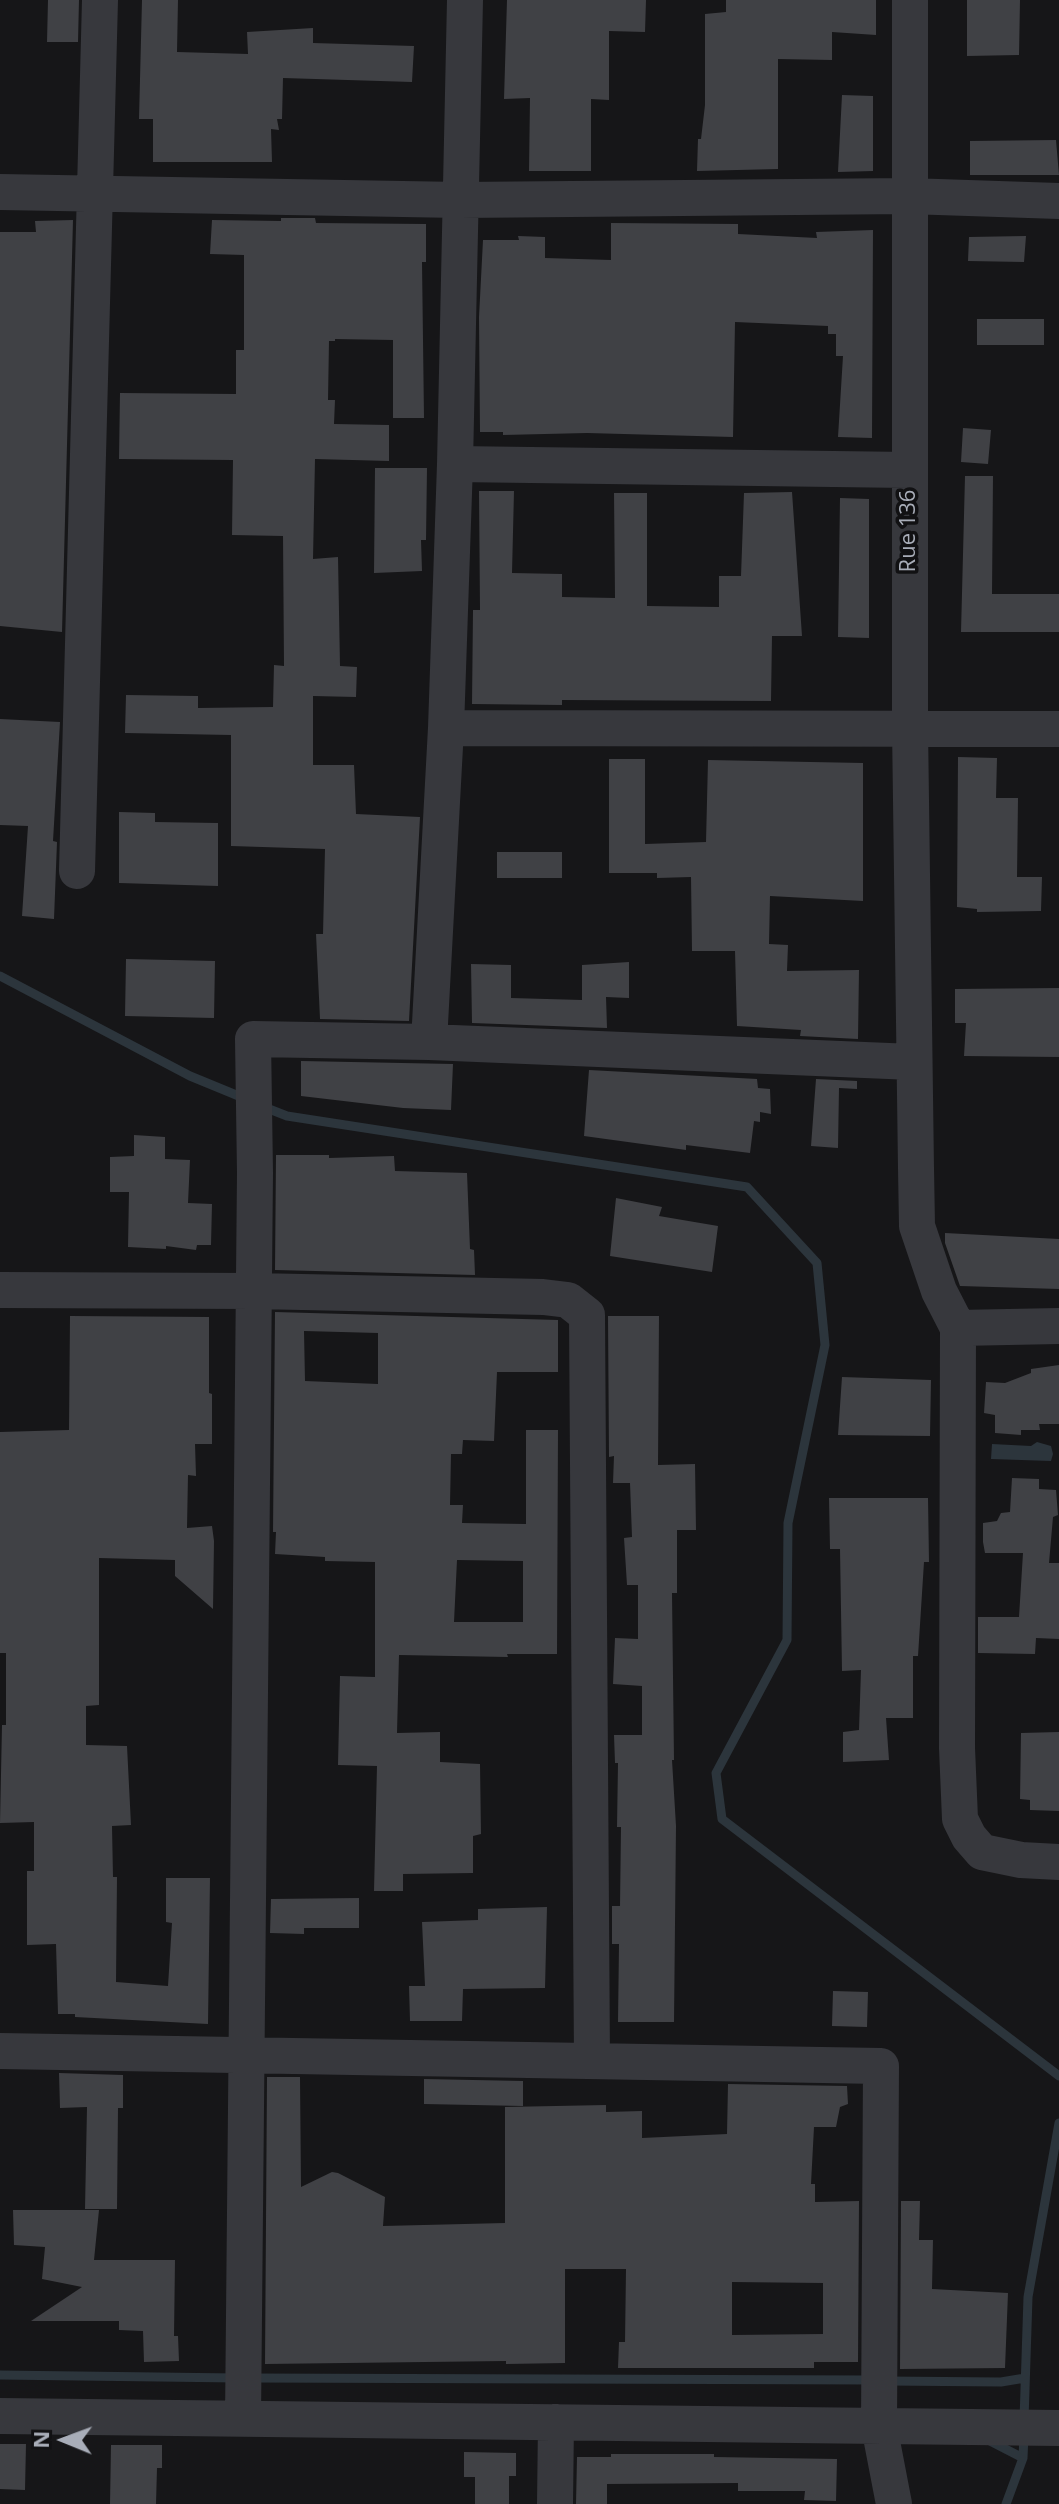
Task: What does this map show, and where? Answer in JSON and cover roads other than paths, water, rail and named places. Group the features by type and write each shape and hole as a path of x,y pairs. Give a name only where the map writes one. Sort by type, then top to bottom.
{"street":[{"path":"77,871 100,0"},
{"path":"429,1042 446,728 465,0"},
{"name":"Rue 136","path":"910,0 910,727 917,1226 939,1291 958,1328"},
{"path":"0,192 460,200 908,196 1059,201"},
{"path":"455,464 909,470"},
{"path":"446,728 1059,729"},
{"path":"243,2418 254,1291 253,1039 429,1042 913,1062"},
{"path":"0,1290 543,1297 568,1300 587,1315 592,2061"},
{"path":"1059,1326 958,1328 957,1748 960,1819 969,1837 982,1852 1021,1860 1059,1862"},
{"path":"0,2051 881,2066 879,2426 894,2504"},
{"path":"0,2416 1059,2428"},
{"path":"555,2504 556,2422"}],"waterway":[{"path":"0,976 190,1076 246,1099"},
{"path":"264,1107 287,1116 747,1187 817,1263 825,1345 788,1523 787,1640 716,1773 722,1819 1059,2076"},
{"path":"1024,2420 1028,2297 1059,2123"},
{"path":"0,2375 237,2378"},
{"path":"251,2378 873,2380"},
{"path":"887,2381 1001,2382 1025,2378"},
{"path":"1006,2504 1023,2458 1024,2435"},
{"path":"990,2441 1023,2458"}]}
